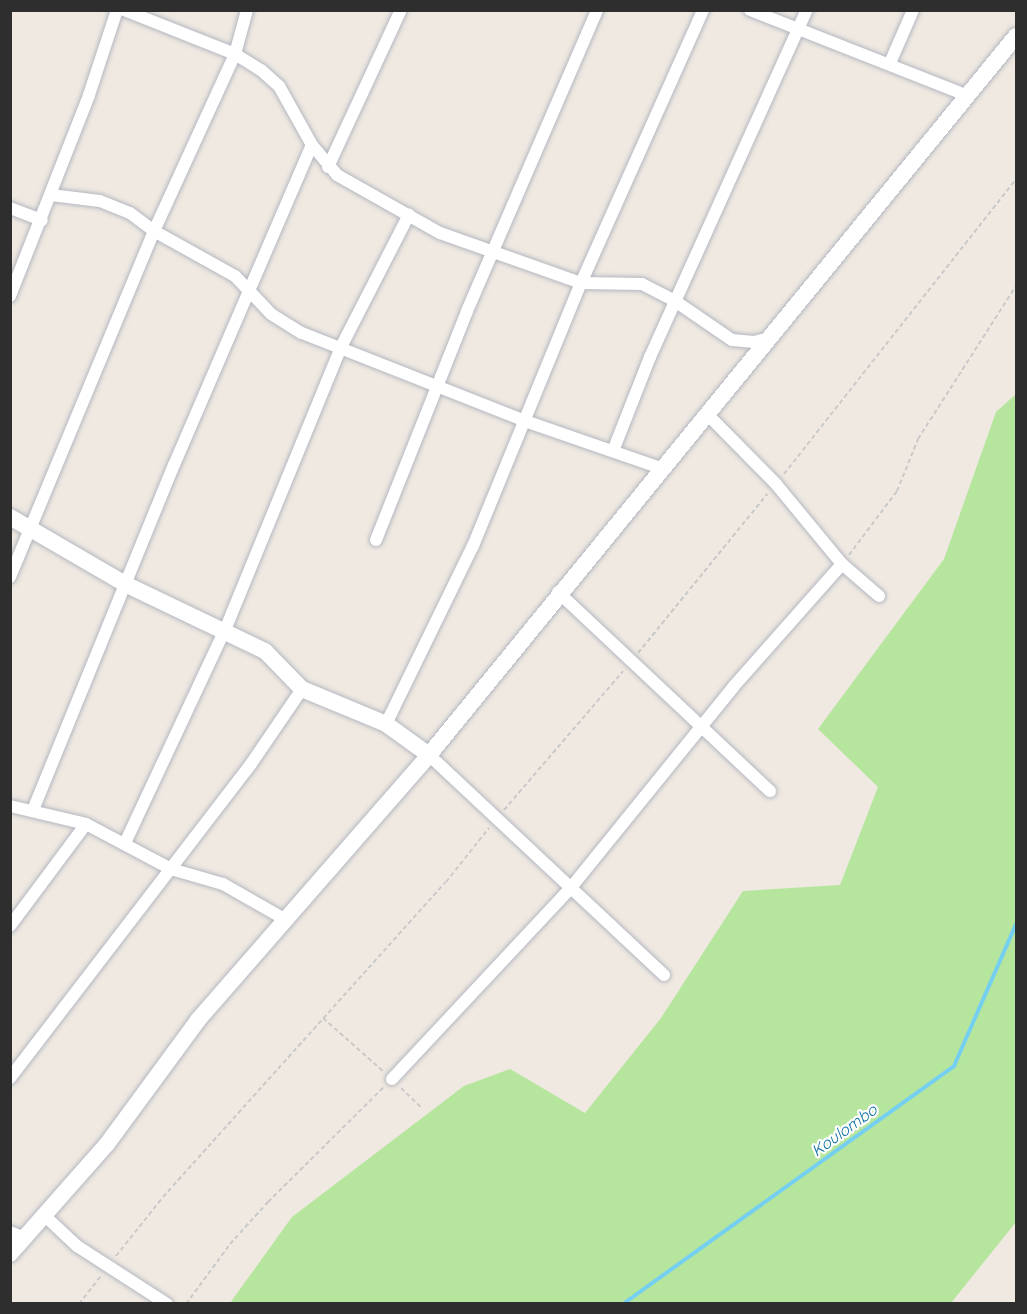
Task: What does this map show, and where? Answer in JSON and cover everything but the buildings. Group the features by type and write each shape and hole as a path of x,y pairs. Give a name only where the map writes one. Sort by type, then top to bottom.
{"street":[{"path":"10,296 42,220 117,10"},
{"path":"124,10 235,54 279,86 312,145 328,167 349,183 440,233 581,283 642,284 675,301 732,340 754,342 774,337"},
{"path":"10,577 154,231 235,54 247,10"},
{"path":"328,167 401,10"},
{"path":"376,540 492,252 597,10"},
{"path":"386,724 473,546 581,283 703,10"},
{"path":"750,10 890,63 968,96"},
{"path":"613,451 675,301 807,10"},
{"path":"890,63 913,10"},
{"path":"10,1254 18,1235 45,1216 107,1144 198,1020 429,754 558,592 774,337 1017,36"},
{"path":"33,810 124,584 312,145"},
{"path":"51,195 100,201 130,213 154,231 235,276 271,314 302,333 525,422 664,469"},
{"path":"10,208 42,220"},
{"path":"125,843 225,630 340,349 409,215"},
{"path":"708,415 776,484 842,564 879,596"},
{"path":"10,517 32,527 124,584 225,630 265,651 302,689 386,724 429,754 569,890 664,975"},
{"path":"392,1079 569,890 703,724 842,564"},
{"path":"558,592 703,724 770,791"},
{"path":"10,1078 171,869 302,689"},
{"path":"10,806 86,824 171,869 223,884 286,920"},
{"path":"10,926 86,824"},
{"path":"45,1216 77,1246 167,1304"}],"path":[{"path":"79,1304 163,1197 446,882 496,819 632,660 776,484 1017,179"},
{"path":"842,564 897,491 918,439 1017,286"},
{"path":"323,1018 422,1108"},
{"path":"186,1304 261,1209 392,1079"}],"green space":[{"path":"1016,394 1016,1222 951,1303 230,1303 292,1217 464,1086 510,1069 585,1113 661,1018 743,891 840,885 878,787 818,729 944,559 996,412"}],"waterway":[{"name":"Koulombo","path":"623,1304 954,1066 1016,924"}]}
